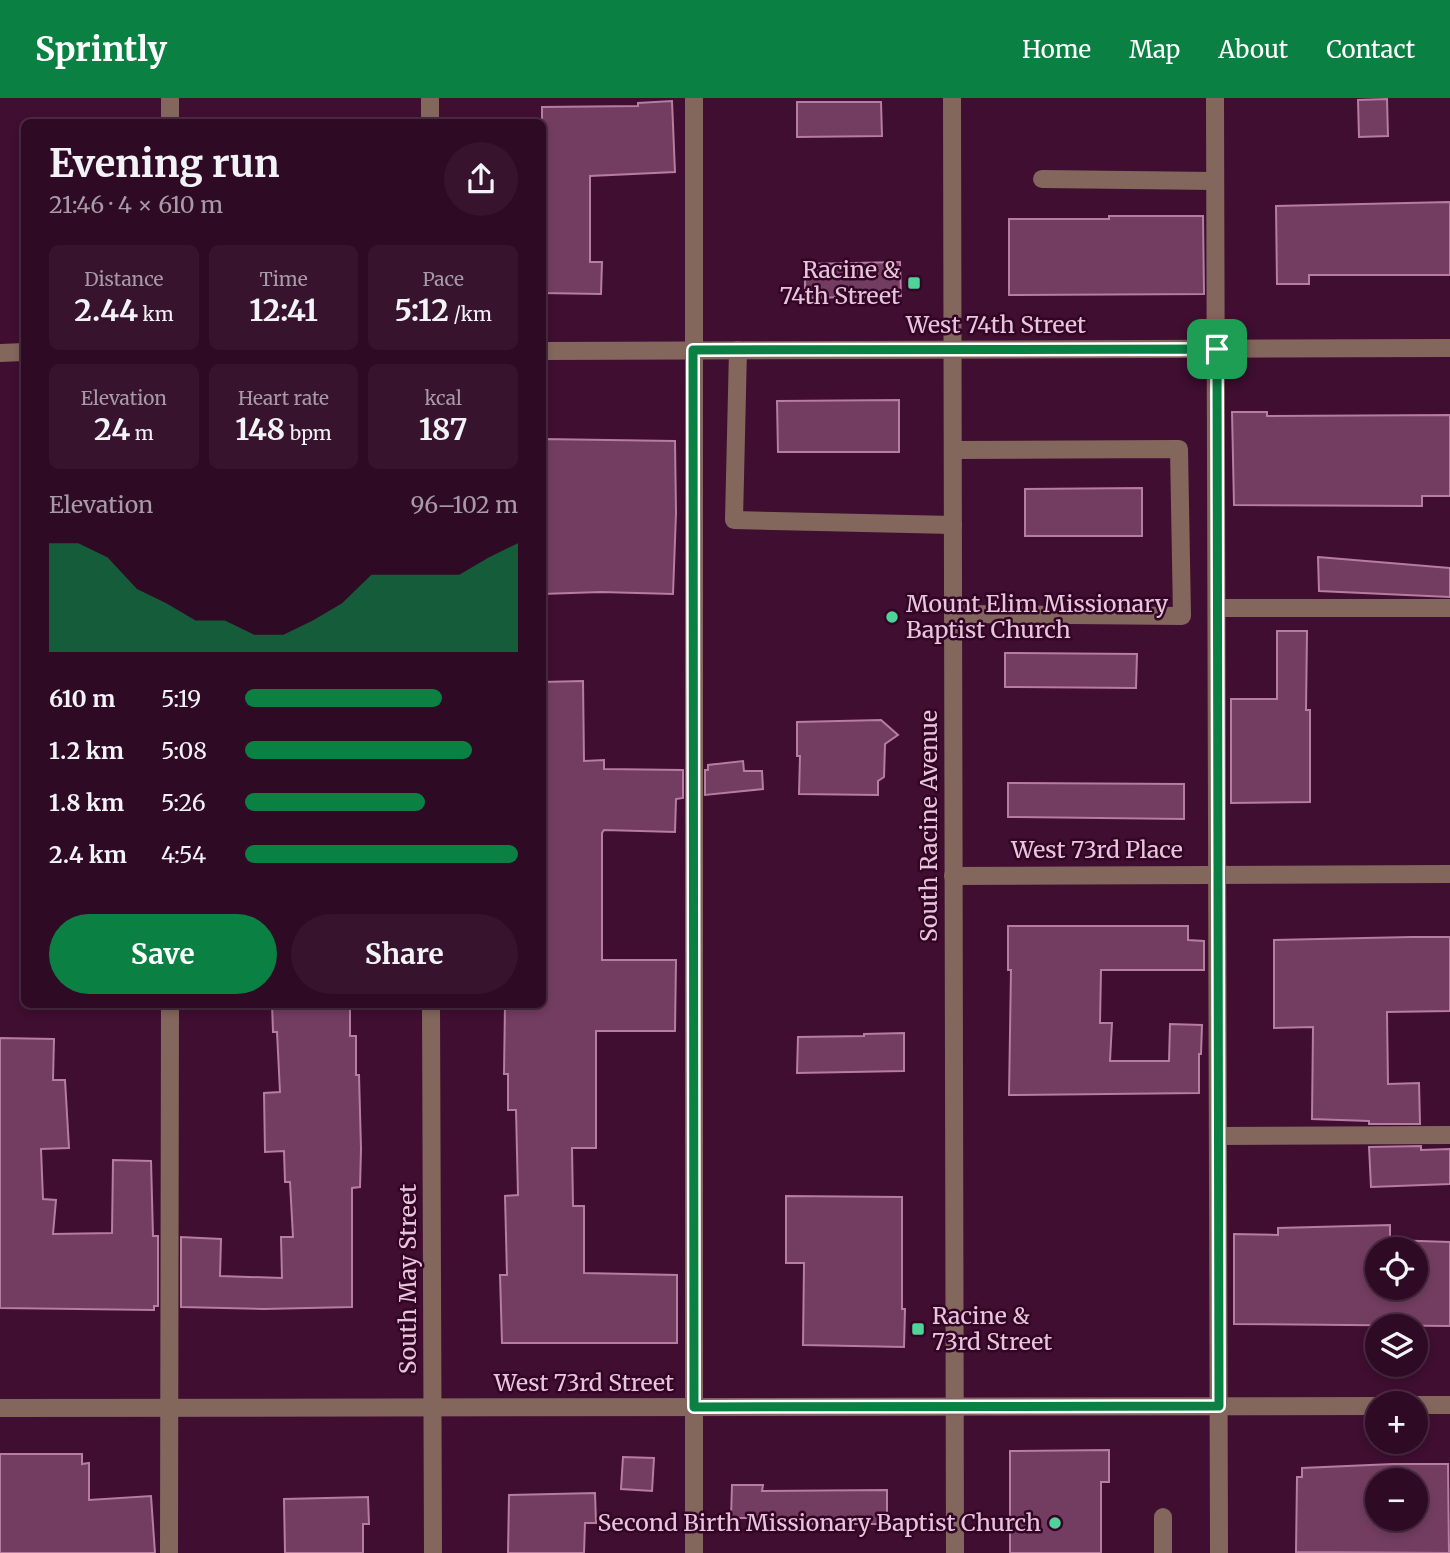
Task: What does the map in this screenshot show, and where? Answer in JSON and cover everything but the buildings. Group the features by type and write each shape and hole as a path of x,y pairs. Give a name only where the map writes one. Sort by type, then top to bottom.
{"street":[{"path":"170,98 170,119"},
{"path":"430,98 430,119"},
{"path":"694,98 694,1553"},
{"name":"South Racine Avenue","path":"952,98 955,1553"},
{"path":"1215,98 1219,1553"},
{"path":"1042,180 1215,181"},
{"name":"West 74th Street","path":"546,351 1450,348"},
{"path":"737,350 734,520 953,525"},
{"path":"0,353 21,352"},
{"path":"953,450 1179,449 1182,617 953,614"},
{"path":"1217,608 1450,608"},
{"name":"West 73rd Place","path":"953,876 1450,874"},
{"path":"169,1553 170,1008"},
{"name":"South May Street","path":"431,1008 433,1553"},
{"path":"1219,1136 1450,1135"},
{"path":"1428,1405 1450,1405"},
{"name":"West 73rd Street","path":"0,1408 1365,1406"},
{"path":"1163,1553 1164,1517"}],"place":[{"name":"Racine & 74th Street","path":"914,283"},
{"name":"Mount Elim Missionary Baptist Church","path":"892,617"},
{"name":"Racine & 73rd Street","path":"918,1329"},
{"name":"Second Birth Missionary Baptist Church","path":"1055,1523"}],"route":[{"path":"1217,349 1219,1406 694,1407 693,350 1217,349"}]}
